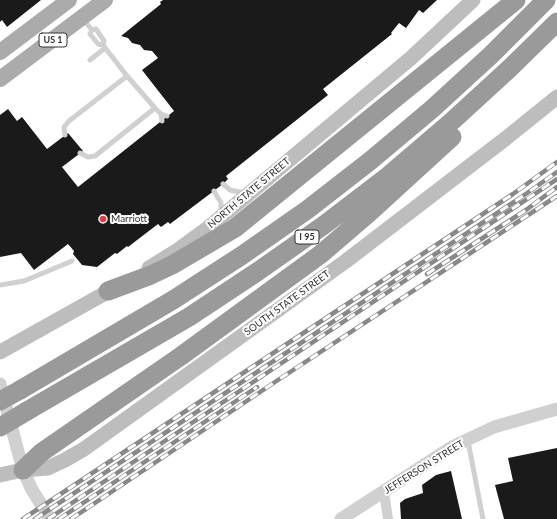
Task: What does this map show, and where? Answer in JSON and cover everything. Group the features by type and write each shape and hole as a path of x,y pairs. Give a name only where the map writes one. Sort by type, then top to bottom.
{"highway":[{"path":"108,291 151,275 172,265 235,228 516,0"},
{"name":"I 95","path":"0,401 173,300 241,256 307,210 364,166 432,109 491,55 546,0"},
{"name":"I 95","path":"0,427 183,320 291,249 419,150 476,101 557,22"},
{"path":"23,470 42,452 199,344 322,254 443,147 464,125 510,68"}],"main road":[{"name":"US 1","path":"0,52 69,0"},
{"name":"US 1","path":"0,79 87,24 105,0"},
{"name":"NORTH STATE STREET","path":"0,352 174,252 221,217 406,62 473,0"},
{"name":"SOUTH STATE STREET","path":"0,475 23,470 48,468 78,452 108,432 346,261 505,139 557,96"}],"street":[{"path":"0,384 23,470 31,488 50,519"},
{"name":"JEFFERSON STREET","path":"341,519 452,447 494,427 557,409"},
{"path":"384,492 388,519"}],"lane":[{"path":"87,24 90,34 98,44 104,46 127,76 155,108 161,114 167,116"},
{"path":"90,60 104,46"},
{"path":"65,135 64,127 69,121 127,76"},
{"path":"80,153 88,157 95,156 155,108"},
{"path":"161,114 162,121"},
{"path":"223,184 230,190 248,194"},
{"path":"214,191 221,204 221,217"},
{"path":"0,284 24,281 72,262"},
{"path":"468,440 483,519"}],"building":[{"path":"0,0 41,0 7,27 2,20 0,22"},
{"path":"163,0 437,0 423,13 419,10 406,28 399,23 391,33 392,34 323,89 328,95 226,176 228,179 223,184 170,224 168,222 161,227 158,224 128,247 127,246 117,254 115,253 97,267 82,265 73,254 74,251 68,244 34,270 21,253 0,257 0,115 8,109 17,121 22,117 47,149 68,133 83,151 62,167 78,187 174,111 142,70 158,58 152,51 144,50 140,45 132,43 128,38 121,36 161,4 160,2"},
{"path":"557,448 557,519 504,519 495,485 513,481 508,458"},
{"path":"451,471 462,519 401,519 400,503 405,499 423,493 422,485 436,475"}],"railway":[{"path":"23,519 513,194 557,162"},
{"path":"35,519 557,172"},
{"path":"48,519 557,179"},
{"path":"427,274 526,210 557,187"},
{"path":"71,519 557,196"},
{"path":"59,519 257,387"}],"place":[{"name":"Marriott","path":"103,219"}]}
